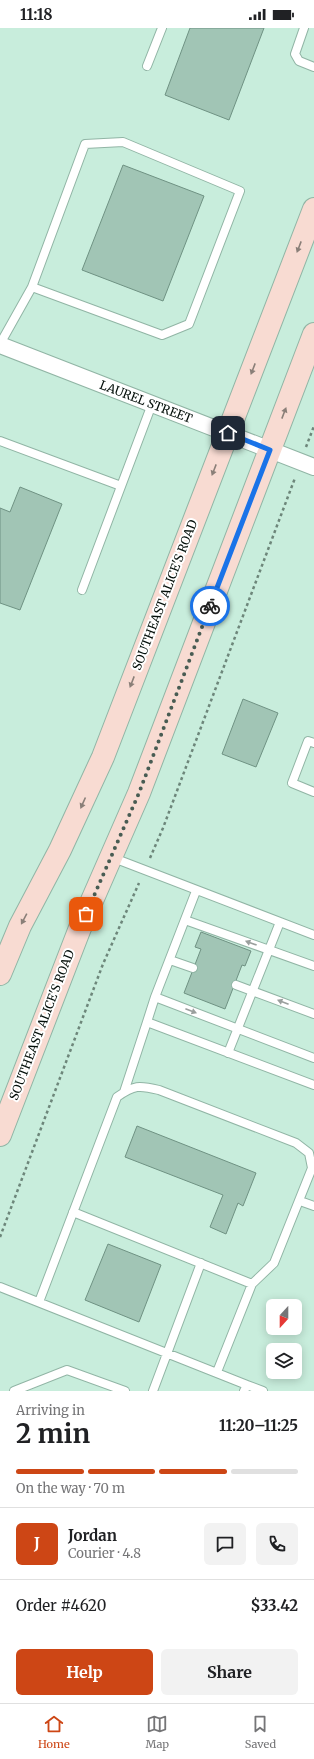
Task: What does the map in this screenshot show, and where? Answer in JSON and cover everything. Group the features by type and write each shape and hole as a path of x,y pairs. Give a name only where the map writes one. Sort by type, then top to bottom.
{"main road":[{"name":"SOUTHEAST ALICE'S ROAD","path":"1,968 20,926 81,808 103,757 314,209"},
{"name":"SOUTHEAST ALICE'S ROAD","path":"0,1135 80,928 139,793 314,334"}],"street":[{"name":"LAUREL STREET","path":"0,345 314,467"}],"lane":[{"path":"147,66 162,28"},
{"path":"304,28 295,54 299,61 314,67"},
{"path":"0,345 32,287 85,144 123,142 240,192 189,324 162,335 32,287"},
{"path":"82,590 152,404"},
{"path":"0,441 122,486"},
{"path":"314,743 308,741 292,783 314,792"},
{"path":"111,856 314,935"},
{"path":"124,1092 155,997 196,890"},
{"path":"185,920 314,966"},
{"path":"228,1053 280,922"},
{"path":"170,960 193,968"},
{"path":"236,985 314,1014"},
{"path":"155,997 314,1058"},
{"path":"147,1022 314,1085"},
{"path":"39,1302 117,1096 129,1088 144,1086 159,1090 296,1143 312,1151 312,1168 274,1263 252,1284 217,1372"},
{"path":"300,1200 314,1206"},
{"path":"73,1212 252,1284"},
{"path":"153,1391 201,1263"},
{"path":"0,1287 167,1354 217,1372 245,1388 263,1391"},
{"path":"14,1391 67,1370 125,1391"}],"path":[{"path":"312,432 314,426"}],"building":[{"path":"190,28 264,28 229,120 165,95"},
{"path":"123,165 204,196 163,301 82,270"},
{"path":"20,487 62,504 20,610 0,603 0,508 10,512"},
{"path":"243,699 278,713 256,767 222,754"},
{"path":"201,932 251,951 245,966 242,965 225,1009 184,993 201,949 195,947"},
{"path":"137,1126 256,1173 243,1206 238,1203 226,1234 210,1227 223,1195 125,1157"},
{"path":"108,1244 161,1265 139,1322 85,1300"}],"way so far":[{"path":"86,914 139,793 210,606"}],"route":[{"path":"210,606 270,450 228,433"}]}
